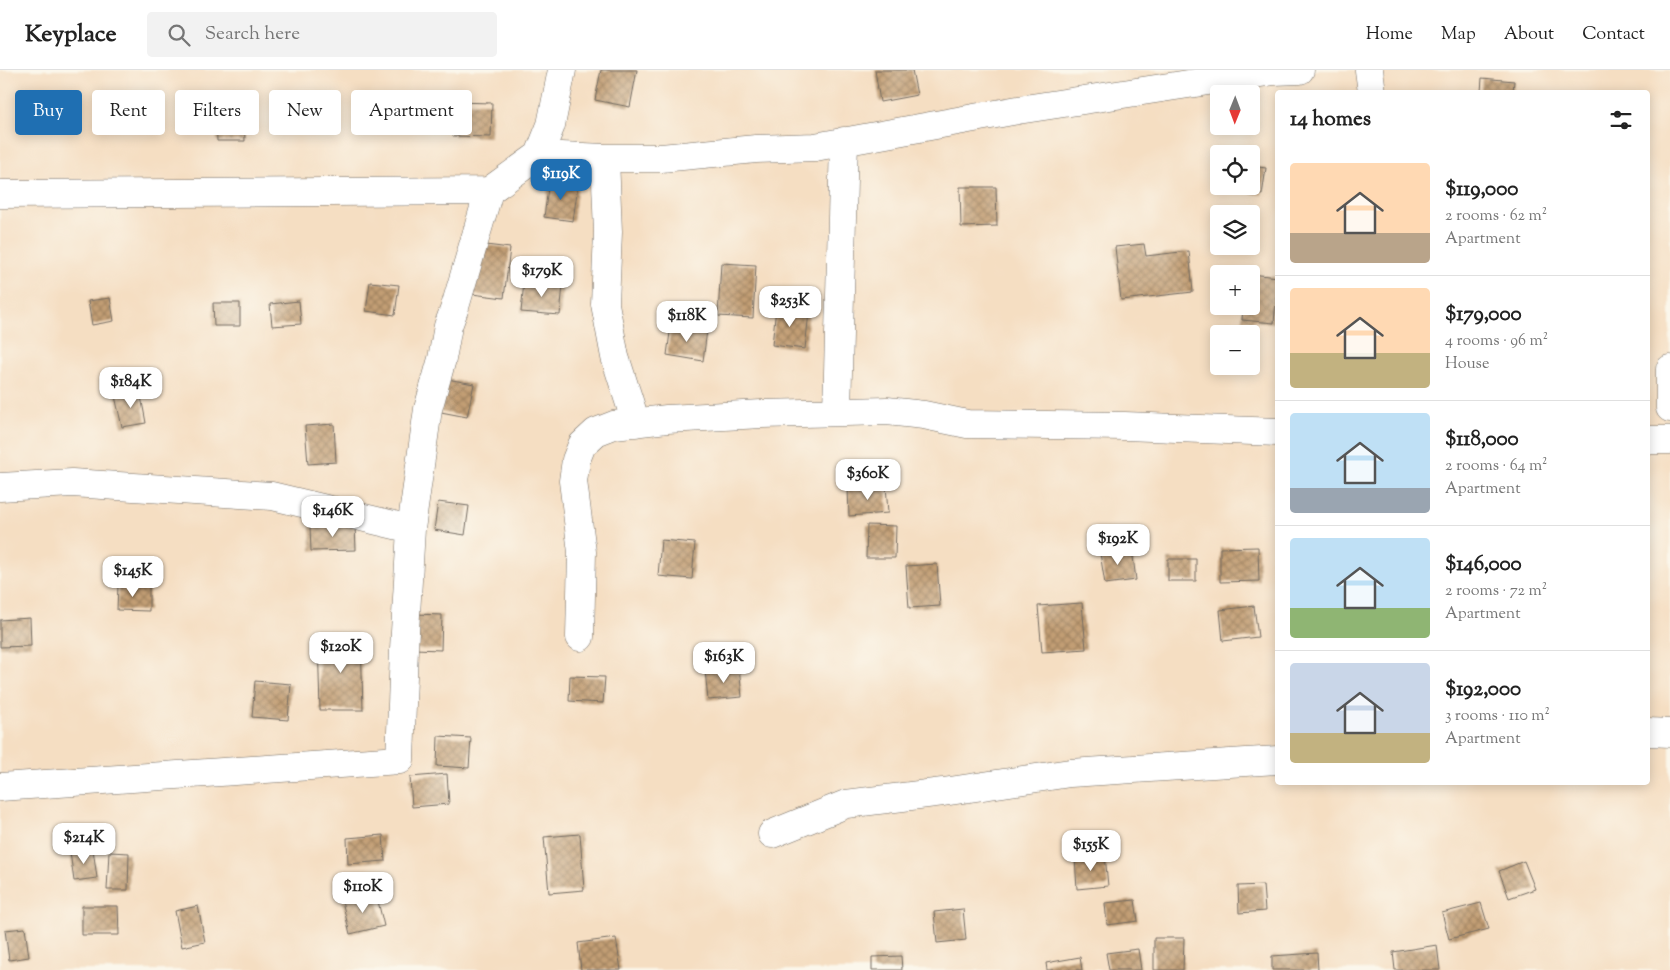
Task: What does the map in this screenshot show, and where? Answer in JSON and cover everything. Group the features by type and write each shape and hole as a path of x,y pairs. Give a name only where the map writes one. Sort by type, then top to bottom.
{"street":[{"path":"0,194 489,191 539,155 551,125 562,70"},
{"path":"539,155 661,158 756,149 814,147 1018,110 1274,71 1300,70"},
{"path":"1369,70 1372,90"},
{"path":"837,411 844,141"},
{"path":"605,158 608,232 605,304 615,357 636,422"},
{"path":"0,787 400,760 404,650 412,528 428,409 442,359 448,326 489,191"},
{"path":"1670,369 1670,408"},
{"path":"580,637 582,552 573,481 576,460 582,445 596,432 614,425 752,414 887,411 924,415 967,424 1125,426 1275,432"},
{"path":"1650,440 1670,440"},
{"path":"0,487 72,483 272,496 412,528"},
{"path":"1650,732 1670,733"},
{"path":"772,834 846,804 1070,773 1275,760"}],"building":[{"path":"601,70 637,70 630,107 595,100"},
{"path":"875,70 912,70 917,95 880,102"},
{"path":"1482,78 1514,81 1513,90 1481,90"},
{"path":"472,102 492,103 491,137 453,136 472,135"},
{"path":"217,135 245,135 245,141 217,141"},
{"path":"1260,167 1266,168 1262,195 1260,195"},
{"path":"549,181 578,185 573,221 544,217"},
{"path":"960,187 996,187 997,226 961,227"},
{"path":"478,244 510,248 504,298 472,294"},
{"path":"1144,244 1146,256 1189,251 1193,292 1121,300 1115,247"},
{"path":"721,263 756,265 753,318 718,316"},
{"path":"1260,275 1275,277 1274,323 1242,320 1242,315 1260,315"},
{"path":"370,282 399,285 395,315 366,311"},
{"path":"524,282 563,285 560,315 521,312"},
{"path":"110,298 114,321 92,325 88,301"},
{"path":"299,301 301,324 272,326 270,304"},
{"path":"213,303 240,303 240,326 214,326"},
{"path":"776,308 809,312 805,349 772,345"},
{"path":"671,325 707,330 703,361 667,355"},
{"path":"447,379 474,384 467,417 441,412"},
{"path":"140,391 146,423 122,427 115,396"},
{"path":"334,424 336,462 308,464 305,426"},
{"path":"886,485 888,513 849,516 848,488"},
{"path":"438,502 469,506 465,535 434,530"},
{"path":"355,525 356,550 311,551 310,527"},
{"path":"867,525 896,526 895,558 866,558"},
{"path":"661,540 695,543 692,579 658,576"},
{"path":"1258,547 1259,581 1220,582 1220,548"},
{"path":"1132,549 1136,580 1105,584 1100,553"},
{"path":"1168,559 1196,559 1196,581 1168,581"},
{"path":"937,564 940,606 909,608 906,566"},
{"path":"118,585 149,586 149,611 117,610"},
{"path":"1082,603 1086,649 1042,652 1038,606"},
{"path":"1254,606 1258,637 1223,641 1220,610"},
{"path":"414,614 442,615 441,650 414,649"},
{"path":"30,618 31,646 0,647 0,620"},
{"path":"361,638 363,710 320,710 318,639"},
{"path":"739,667 742,697 708,700 705,670"},
{"path":"570,676 605,677 603,703 569,701"},
{"path":"255,681 291,684 288,720 252,717"},
{"path":"438,736 471,738 469,768 437,766"},
{"path":"447,774 449,804 412,807 410,777"},
{"path":"580,834 584,890 549,893 544,837"},
{"path":"383,835 385,861 348,864 347,838"},
{"path":"93,849 97,878 74,881 70,852"},
{"path":"109,852 129,853 128,890 107,890"},
{"path":"1105,855 1108,886 1077,889 1075,857"},
{"path":"1524,861 1535,889 1509,898 1499,871"},
{"path":"1263,885 1265,911 1239,913 1238,886"},
{"path":"376,893 384,926 350,934 342,901"},
{"path":"1135,900 1138,921 1107,925 1105,903"},
{"path":"1481,903 1489,929 1449,939 1442,913"},
{"path":"82,906 118,906 119,935 82,935"},
{"path":"198,906 205,942 182,947 175,911"},
{"path":"963,909 966,940 937,943 934,912"},
{"path":"25,928 29,957 9,960 5,930"},
{"path":"616,938 621,970 581,970 578,943"},
{"path":"1154,938 1184,938 1183,970 1154,970"},
{"path":"1437,945 1440,970 1395,970 1393,952"},
{"path":"1138,949 1141,970 1109,970 1106,953"},
{"path":"1317,953 1318,970 1272,970 1272,956"},
{"path":"901,956 902,970 872,970 872,957"},
{"path":"1080,957 1082,970 1047,970 1046,963"}]}
